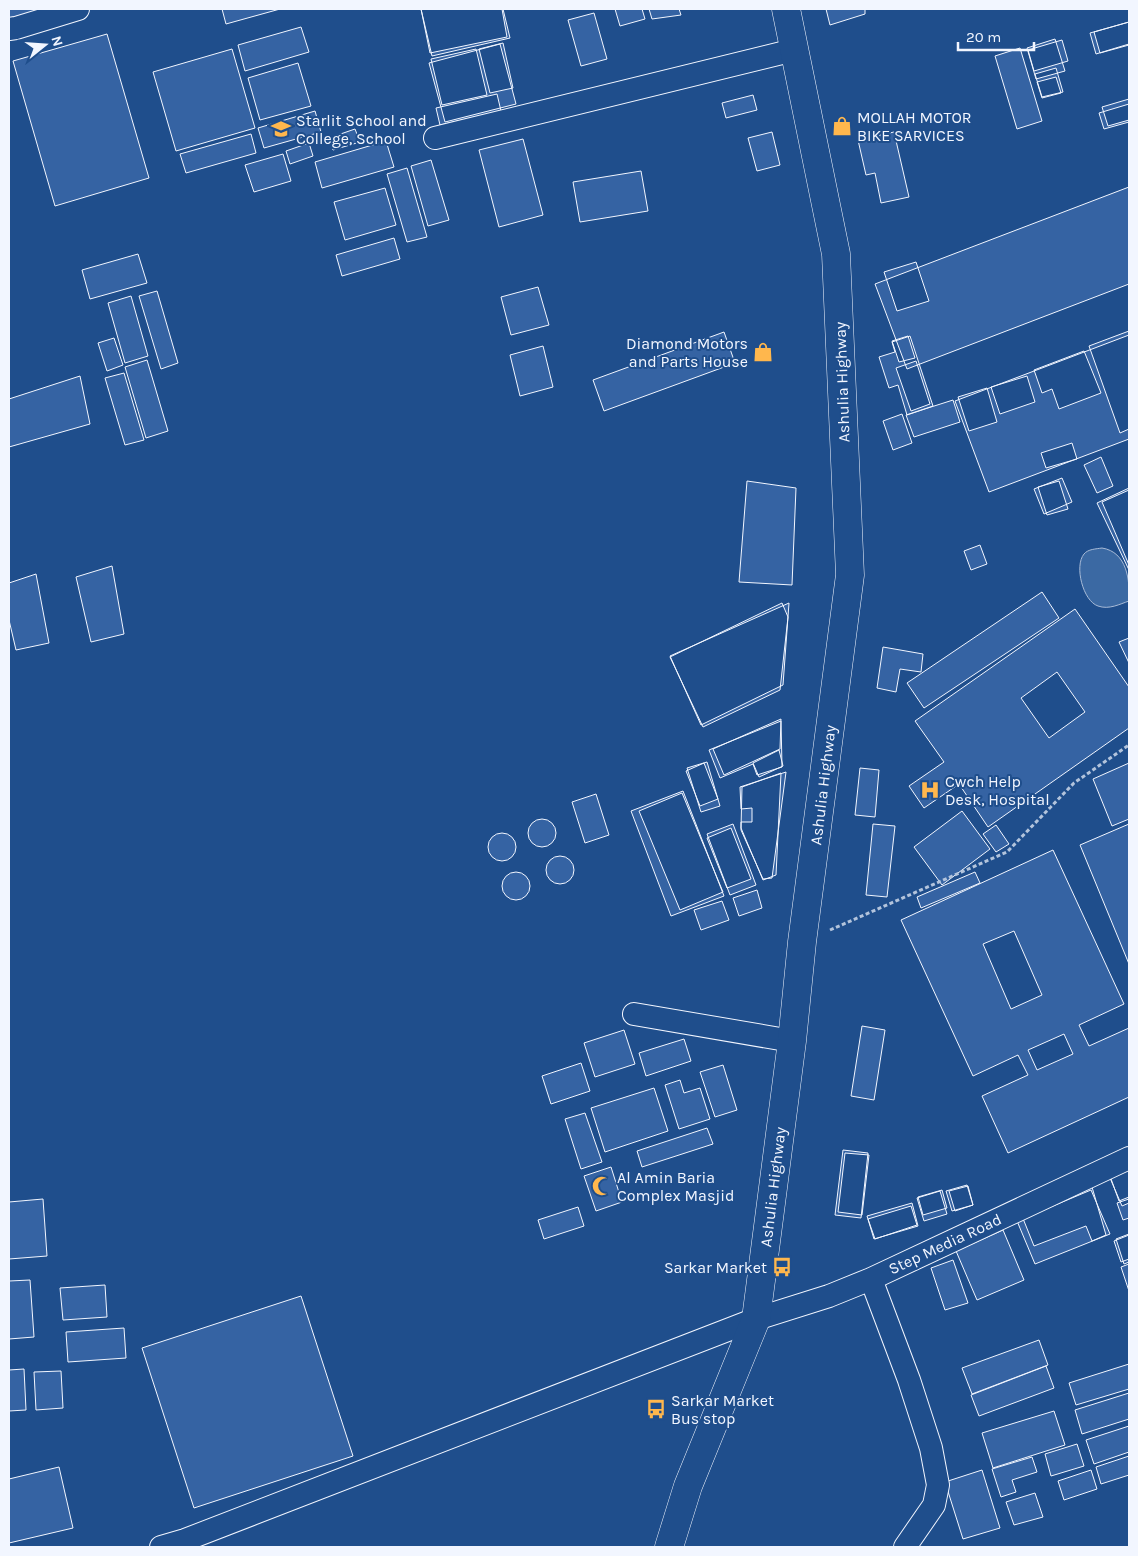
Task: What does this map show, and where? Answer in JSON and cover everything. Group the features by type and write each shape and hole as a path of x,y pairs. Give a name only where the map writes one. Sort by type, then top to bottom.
{"highway":[{"name":"Ashulia Highway","path":"669,1547 688,1486 756,1319 792,1042 802,942 850,575 836,254 786,9"}],"street":[{"path":"9,29 78,9"},
{"path":"435,138 794,50"},
{"path":"634,1014 792,1042"},
{"name":"Step Media Road","path":"161,1547 185,1540 756,1319 829,1296 871,1279 1129,1158"},
{"path":"871,1279 929,1439 938,1485 934,1505 905,1547"}],"path":[{"path":"802,942 1007,852 1074,783 1129,745"}],"water":[{"path":"1102,548 1117,555 1122,561 1129,584 1129,601 1110,607 1102,607 1093,603 1084,591 1080,574 1081,559 1084,554 1090,550"}],"building":[{"path":"9,9 49,9 9,18"},
{"path":"222,9 280,9 226,24"},
{"path":"421,9 502,9 507,37 430,53"},
{"path":"421,9 503,9 510,38 432,56"},
{"path":"615,9 642,9 645,19 620,26"},
{"path":"649,9 679,9 681,15 652,19"},
{"path":"826,9 865,9 865,14 830,25"},
{"path":"594,13 607,59 581,66 568,20"},
{"path":"1129,22 1129,45 1100,53 1094,32"},
{"path":"1129,22 1129,44 1096,54 1090,33"},
{"path":"301,27 309,52 245,71 238,45"},
{"path":"107,34 149,178 55,206 13,61"},
{"path":"1055,39 1065,71 1036,79 1027,48"},
{"path":"1062,40 1068,61 1034,71 1028,50"},
{"path":"503,43 513,88 490,93 479,49"},
{"path":"500,44 516,104 445,122 429,63"},
{"path":"1020,48 1042,121 1017,129 995,56"},
{"path":"232,49 255,128 176,151 153,72"},
{"path":"476,49 487,95 442,105 431,59"},
{"path":"298,63 311,106 260,120 248,78"},
{"path":"1056,68 1063,92 1042,97 1035,74"},
{"path":"1056,77 1061,93 1042,98 1037,82"},
{"path":"497,94 501,111 440,125 436,108"},
{"path":"753,95 757,110 726,118 722,103"},
{"path":"1129,99 1129,120 1108,126 1102,107"},
{"path":"1129,104 1129,122 1104,129 1099,113"},
{"path":"315,111 321,132 264,148 258,128"},
{"path":"355,129 360,142 333,150 329,138"},
{"path":"772,132 780,165 757,171 748,138"},
{"path":"894,132 909,197 881,203 875,173 866,175 858,140"},
{"path":"251,134 256,153 186,173 180,154"},
{"path":"523,139 543,215 499,227 479,150"},
{"path":"386,141 394,167 322,188 315,162"},
{"path":"309,143 313,156 290,164 286,151"},
{"path":"283,154 291,181 254,192 245,165"},
{"path":"431,160 449,220 428,226 411,166"},
{"path":"407,168 427,237 407,242 387,174"},
{"path":"641,171 648,211 580,222 573,182"},
{"path":"1129,187 1129,284 907,369 875,284"},
{"path":"385,188 396,225 345,240 334,202"},
{"path":"394,238 400,259 342,276 336,255"},
{"path":"138,254 147,283 90,299 82,270"},
{"path":"916,262 929,301 897,311 884,272"},
{"path":"538,287 549,325 511,335 501,297"},
{"path":"157,291 178,363 161,369 139,296"},
{"path":"131,296 148,356 125,363 108,303"},
{"path":"1129,331 1129,429 1120,433 1089,346"},
{"path":"724,332 735,363 604,411 593,380"},
{"path":"1129,335 1129,439 989,492 955,401"},
{"path":"908,336 915,358 899,362 892,341"},
{"path":"910,336 933,406 907,415 898,385 889,388 879,357 895,352 892,342"},
{"path":"114,338 123,365 107,371 98,343"},
{"path":"543,346 553,387 520,396 510,355"},
{"path":"1084,351 1101,393 1059,409 1052,389 1042,393 1034,370"},
{"path":"147,360 168,431 146,438 125,367"},
{"path":"916,361 930,404 911,411 896,368"},
{"path":"124,373 144,440 125,445 105,378"},
{"path":"80,376 90,424 9,447 9,399"},
{"path":"1027,376 1035,402 1000,414 991,387"},
{"path":"987,388 997,422 969,431 958,397"},
{"path":"953,400 960,422 914,437 906,415"},
{"path":"902,414 912,443 893,450 883,421"},
{"path":"1072,443 1077,459 1046,468 1041,453"},
{"path":"1101,457 1113,486 1097,493 1084,465"},
{"path":"1062,478 1072,502 1044,514 1034,489"},
{"path":"747,481 796,488 792,585 739,582"},
{"path":"1059,481 1068,509 1047,515 1038,487"},
{"path":"1129,488 1129,570 1097,503"},
{"path":"1129,490 1129,565 1102,502"},
{"path":"980,545 987,564 971,570 964,551"},
{"path":"112,566 124,634 91,642 76,577"},
{"path":"36,574 49,643 16,650 9,620 9,583"},
{"path":"1042,592 1059,618 924,708 907,683"},
{"path":"782,603 788,617 780,690 703,727 670,657"},
{"path":"789,603 783,685 701,725 670,656"},
{"path":"1075,609 1129,687 1129,728 988,827 959,784 924,808 909,786 944,762 915,721","holes":["1057,672 1085,712 1049,738 1021,698"]},
{"path":"1129,638 1129,663 1119,642"},
{"path":"883,647 923,654 921,672 900,669 896,692 877,688"},
{"path":"781,719 780,749 724,775 713,749"},
{"path":"781,721 782,767 757,775 753,764 720,778 709,750"},
{"path":"779,750 783,766 759,777 753,763"},
{"path":"707,762 720,806 701,812 687,768"},
{"path":"704,763 718,799 700,806 686,771"},
{"path":"1129,763 1129,819 1112,826 1093,779"},
{"path":"860,768 879,770 875,817 855,815"},
{"path":"786,772 772,878 763,879 741,830 741,822 752,822 752,808 741,809 740,787"},
{"path":"781,773 776,875 763,880 741,828 742,787"},
{"path":"683,791 724,896 671,916 631,811"},
{"path":"682,793 723,892 680,910 639,811"},
{"path":"596,794 609,835 585,843 572,802"},
{"path":"962,811 990,849 942,885 914,847"},
{"path":"542,819 552,823 556,833 552,843 542,847 532,843 528,833 532,823"},
{"path":"733,824 756,885 730,895 707,834"},
{"path":"873,824 895,826 887,897 866,895"},
{"path":"1129,824 1129,964 1080,845"},
{"path":"996,825 1009,844 996,852 983,834"},
{"path":"731,828 751,879 727,888 707,838"},
{"path":"502,833 512,837 516,847 512,857 502,861 492,857 488,847 492,837"},
{"path":"1053,850 1124,1004 1079,1025 1089,1046 1129,1028 1129,1097 1008,1153 982,1096 1028,1075 1018,1055 973,1076 901,920","holes":["1014,931 1042,995 1011,1009 983,944","1064,1034 1073,1054 1037,1070 1028,1050"]},
{"path":"560,856 570,860 574,870 570,880 560,884 550,880 546,870 550,860"},
{"path":"516,872 526,876 530,886 526,896 516,900 506,896 502,886 506,876"},
{"path":"975,872 980,883 921,908 917,897"},
{"path":"757,890 762,908 739,916 733,898"},
{"path":"722,901 729,920 701,930 694,910"},
{"path":"862,1026 885,1030 874,1100 851,1096"},
{"path":"624,1030 635,1064 595,1077 584,1043"},
{"path":"684,1039 691,1061 646,1076 639,1053"},
{"path":"581,1063 590,1091 551,1104 542,1076"},
{"path":"723,1065 737,1110 715,1117 700,1072"},
{"path":"680,1080 684,1093 700,1088 710,1119 679,1129 665,1085"},
{"path":"654,1088 668,1131 605,1152 591,1108"},
{"path":"585,1113 602,1162 581,1169 565,1119"},
{"path":"707,1128 713,1144 642,1167 637,1151"},
{"path":"843,1150 868,1153 861,1218 835,1215"},
{"path":"845,1153 869,1155 862,1215 838,1212"},
{"path":"611,1167 622,1202 596,1211 584,1176"},
{"path":"1129,1170 1129,1203 1122,1206 1110,1178"},
{"path":"1129,1170 1129,1197 1119,1201 1110,1176"},
{"path":"967,1185 973,1205 952,1211 946,1191"},
{"path":"968,1186 973,1205 955,1211 949,1191"},
{"path":"1092,1187 1106,1235 1092,1241 1086,1226 1034,1246 1022,1216"},
{"path":"942,1190 947,1208 923,1215 918,1197"},
{"path":"1091,1190 1110,1234 1035,1264 1017,1221"},
{"path":"940,1191 947,1214 924,1221 917,1198"},
{"path":"43,1199 47,1256 9,1259 9,1202"},
{"path":"1129,1199 1129,1218 1123,1220 1117,1203"},
{"path":"912,1203 918,1226 874,1239 867,1216"},
{"path":"911,1206 917,1225 875,1239 868,1219"},
{"path":"578,1207 584,1226 544,1239 538,1220"},
{"path":"1003,1230 1024,1280 977,1300 956,1251"},
{"path":"1129,1234 1129,1262 1124,1264 1116,1239"},
{"path":"1129,1235 1129,1259 1121,1262 1114,1241"},
{"path":"953,1260 968,1303 945,1310 931,1268"},
{"path":"1129,1264 1129,1291 1121,1267"},
{"path":"30,1280 34,1337 9,1339 9,1281"},
{"path":"105,1285 107,1317 63,1320 60,1288"},
{"path":"301,1296 353,1456 194,1508 142,1348"},
{"path":"124,1328 126,1358 68,1362 66,1332"},
{"path":"1039,1340 1048,1365 972,1394 962,1368"},
{"path":"1129,1364 1129,1389 1076,1405 1069,1383"},
{"path":"1046,1366 1054,1388 979,1416 971,1395"},
{"path":"24,1369 26,1410 9,1411 9,1370"},
{"path":"61,1371 63,1408 36,1410 34,1372"},
{"path":"1129,1393 1129,1419 1082,1434 1075,1410"},
{"path":"1054,1411 1065,1445 993,1468 982,1433"},
{"path":"1129,1426 1129,1452 1094,1464 1086,1440"},
{"path":"1077,1444 1084,1466 1051,1476 1045,1454"},
{"path":"1129,1456 1129,1475 1101,1484 1096,1467"},
{"path":"1032,1457 1037,1472 1012,1480 1016,1492 1001,1497 992,1469"},
{"path":"59,1467 73,1528 9,1543 9,1479"},
{"path":"982,1470 1000,1528 963,1539 945,1482"},
{"path":"1091,1470 1097,1489 1064,1500 1058,1481"},
{"path":"1035,1493 1043,1517 1014,1525 1006,1502"}],"place":[{"name":"MOLLAH MOTOR BIKE SARVICES","path":"842,126"},
{"name":"Starlit School and College, School","path":"281,129"},
{"name":"Diamond Motors and Parts House","path":"763,352"},
{"name":"Cwch Help Desk, Hospital","path":"930,790"},
{"name":"Al Amin Baria Complex Masjid","path":"602,1186"},
{"name":"Sarkar Market","path":"782,1267"},
{"name":"Sarkar Market Bus stop","path":"656,1409"}]}
